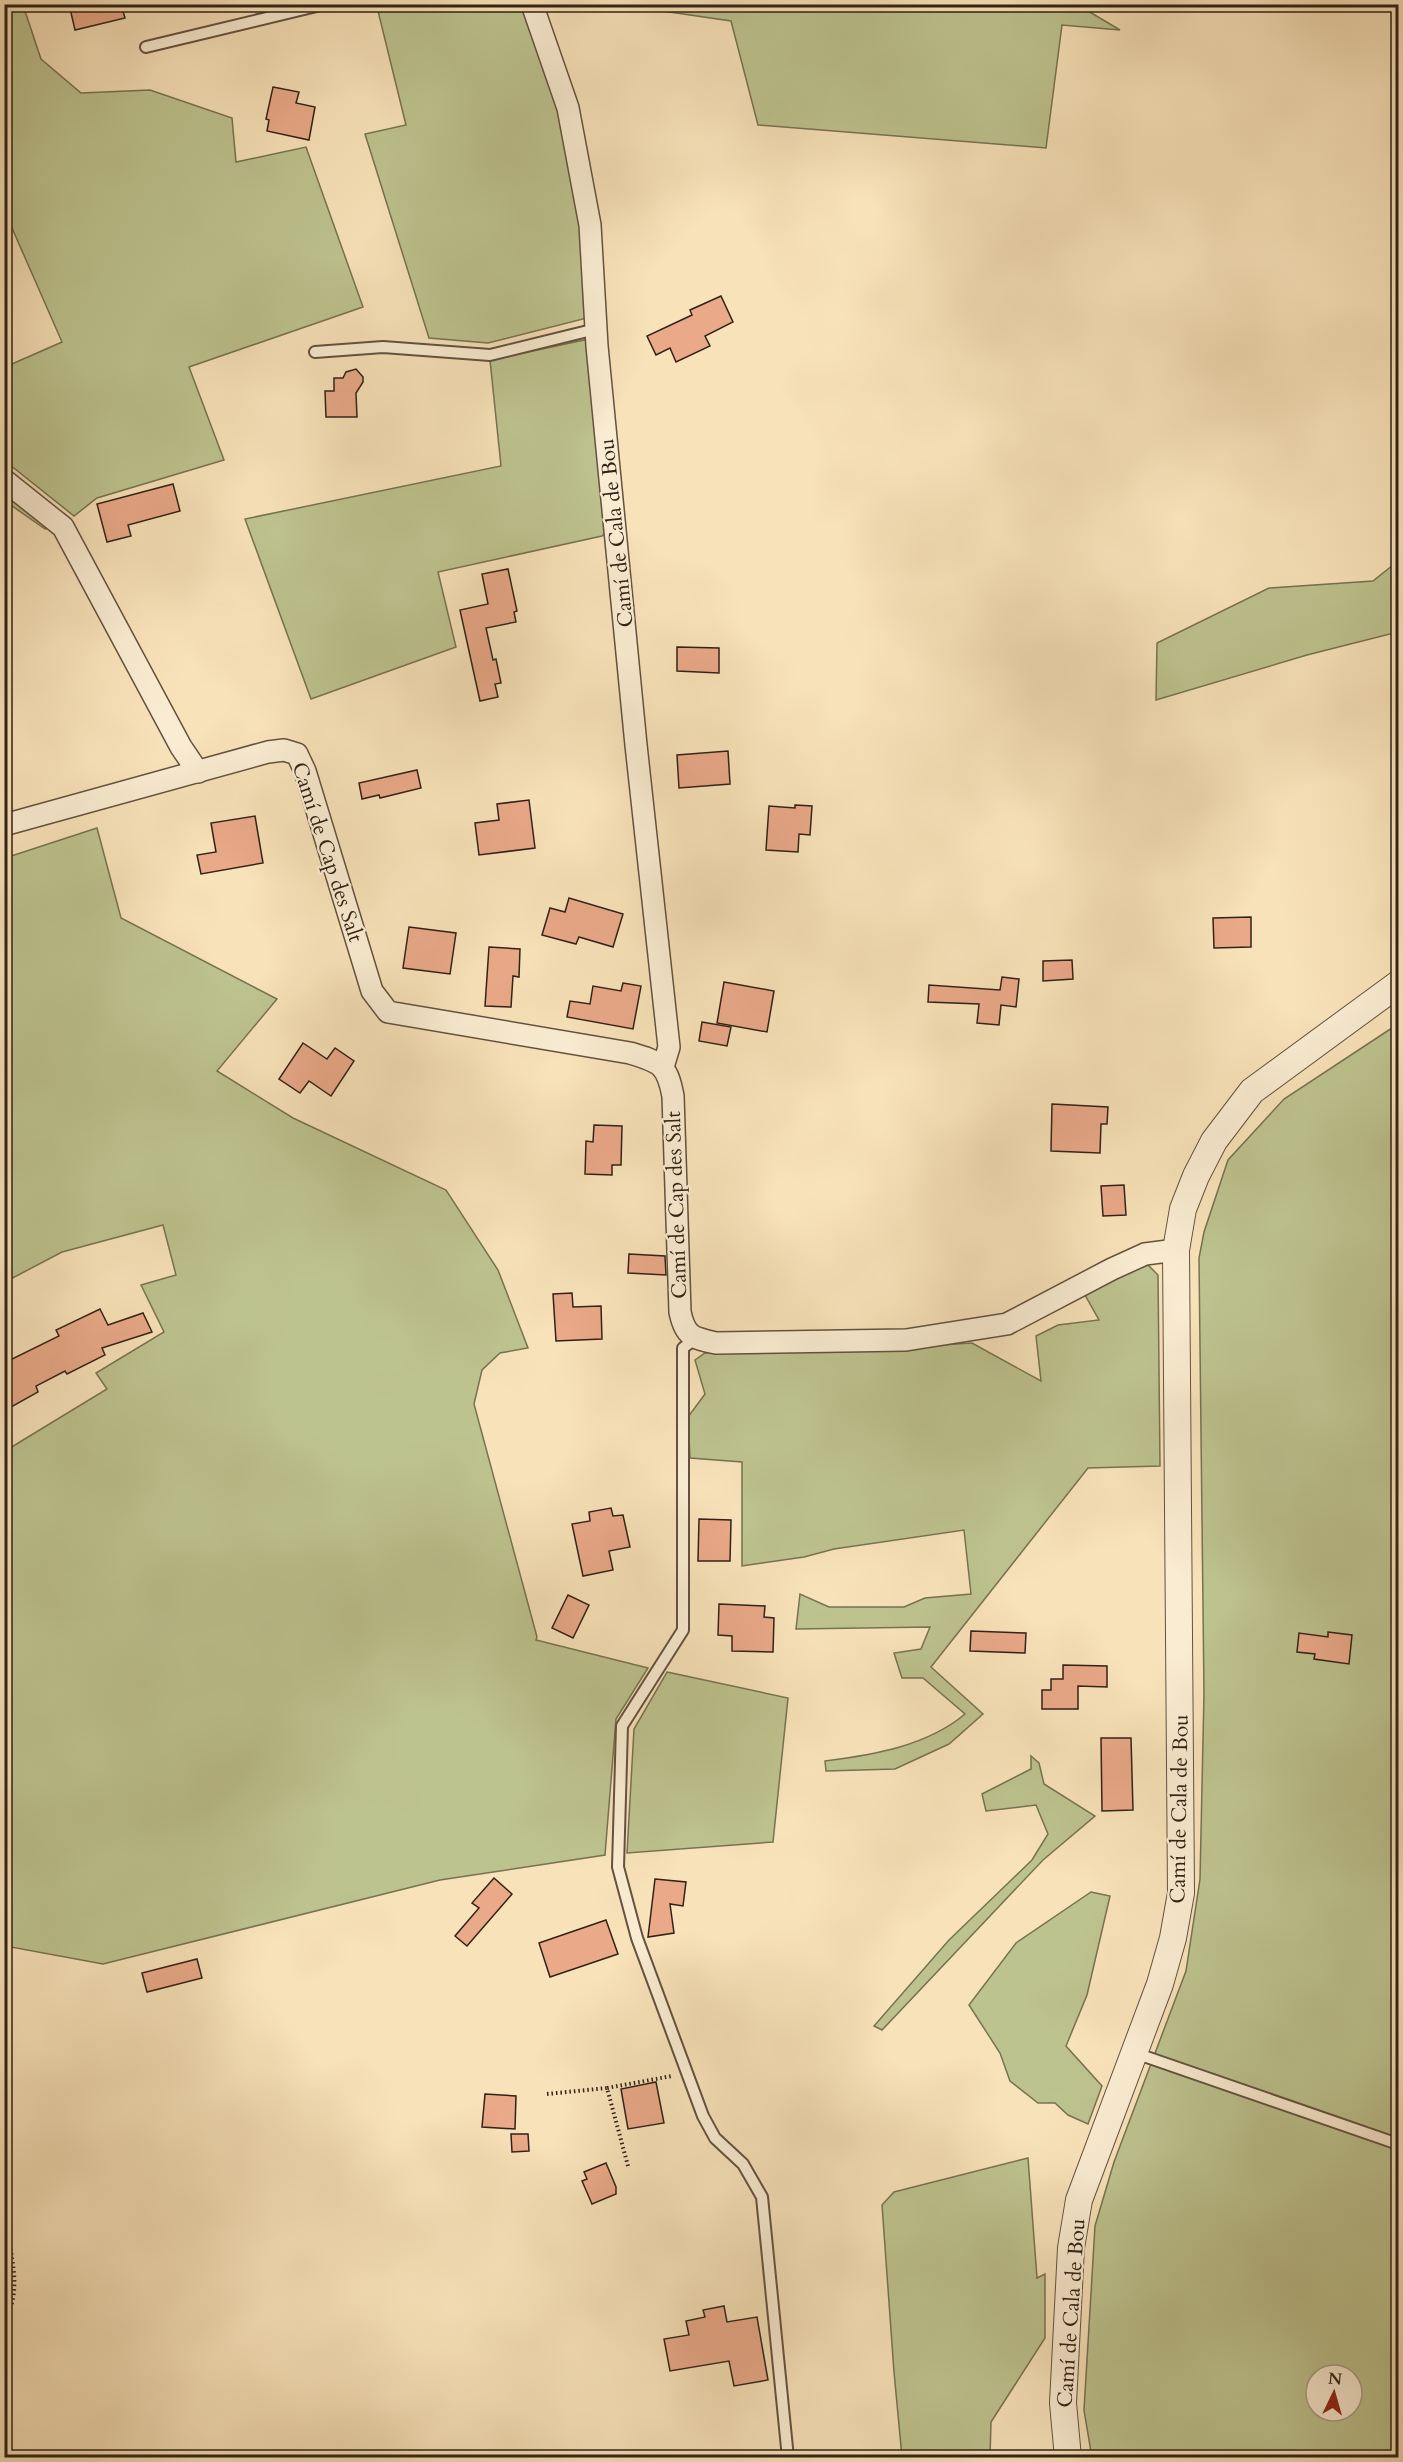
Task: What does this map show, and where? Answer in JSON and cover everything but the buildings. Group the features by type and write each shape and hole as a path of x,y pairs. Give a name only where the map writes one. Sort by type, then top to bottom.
{"street":[{"name":"Camí de Cala de Bou","path":"532,4 568,108 590,225 596,329 636,745 669,1047 663,1067"},
{"path":"4,480 63,527 181,747 198,772"},
{"name":"Camí de Cap des Salt","path":"4,825 268,752 284,750 297,754 305,771 372,991 388,1012 630,1053 649,1059 663,1067 669,1077 672,1096 680,1312 683,1328 695,1339"},
{"path":"695,1339 716,1343 906,1340 1007,1324 1145,1254 1176,1250 1183,1209 1196,1176 1214,1141 1252,1090 1398,984"},
{"name":"Camí de Cala de Bou","path":"1068,2457 1062,2403 1071,2248 1079,2200 1163,1975 1173,1938 1181,1893 1176,1250"}],"lane":[{"path":"146,47 325,4"},
{"path":"315,352 383,347 490,355 596,329"},
{"path":"695,1339 683,1348 683,1630 622,1725 618,1867 637,1938 703,2116 715,2138 743,2164 762,2197 788,2457"},
{"path":"1134,2053 1398,2144"}],"path":[{"path":"1393,439 1398,445"},
{"path":"547,2094 607,2088 670,2076 689,2079"},
{"path":"607,2088 628,2166"},
{"path":"4,2140 4,2187"},
{"path":"4,2218 14,2270 12,2309 4,2320"}],"green space":[{"path":"5,4 23,5 41,59 81,93 150,90 232,118 236,162 306,147 363,307 189,367 224,460 97,498 74,516 5,461 5,367 62,342 5,212"},
{"path":"380,4 524,5 559,107 580,219 587,318 488,343 429,338 365,134 406,125 377,7"},
{"path":"621,5 1078,5 1120,30 1062,25 1046,148 758,125 731,21"},
{"path":"589,339 605,533 602,536 438,572 456,647 311,699 245,519 501,466 490,360"},
{"path":"4,488 52,527 45,529 5,501"},
{"path":"1398,561 1398,632 1307,655 1156,700 1157,643 1269,588 1373,581"},
{"path":"97,828 121,918 277,999 217,1071 293,1118 446,1190 498,1270 528,1348 500,1353 482,1370 474,1404 536,1640 648,1668 616,1719 605,1855 440,1880 103,1964 5,1946 5,1451 107,1389 96,1373 164,1332 141,1285 176,1275 163,1225 62,1252 5,1282 5,858"},
{"path":"1398,1024 1398,2457 1092,2458 1084,2410 1095,2226 1114,2162 1186,1971 1200,1879 1204,1694 1199,1258 1204,1232 1228,1160 1284,1099"},
{"path":"1148,1265 1158,1275 1160,1466 1088,1468 931,1667 983,1714 949,1744 895,1769 826,1771 825,1761 862,1756 917,1741 950,1725 965,1714 923,1678 902,1678 894,1653 921,1649 930,1627 796,1629 800,1594 829,1607 904,1607 925,1598 971,1594 964,1530 834,1549 804,1557 742,1566 742,1462 690,1458 688,1417 705,1394 695,1360 705,1353 766,1347 910,1347 972,1343 1041,1381 1036,1336 1058,1325 1099,1320 1085,1295 1126,1272"},
{"path":"667,1672 788,1698 773,1842 627,1853 634,1729"},
{"path":"1031,1756 1039,1763 1044,1784 1095,1816 1043,1860 882,2030 874,2026 949,1940 1032,1860 1048,1834 1036,1805 986,1811 982,1794 1031,1769"},
{"path":"1091,1892 1110,1896 1087,1995 1066,2046 1102,2086 1088,2124 1068,2115 1055,2103 1038,2103 1010,2081 1000,2053 969,2005 1016,1943"},
{"path":"1028,2158 1037,2278 1045,2274 1045,2338 991,2422 990,2457 902,2457 882,2205 894,2192"}]}
